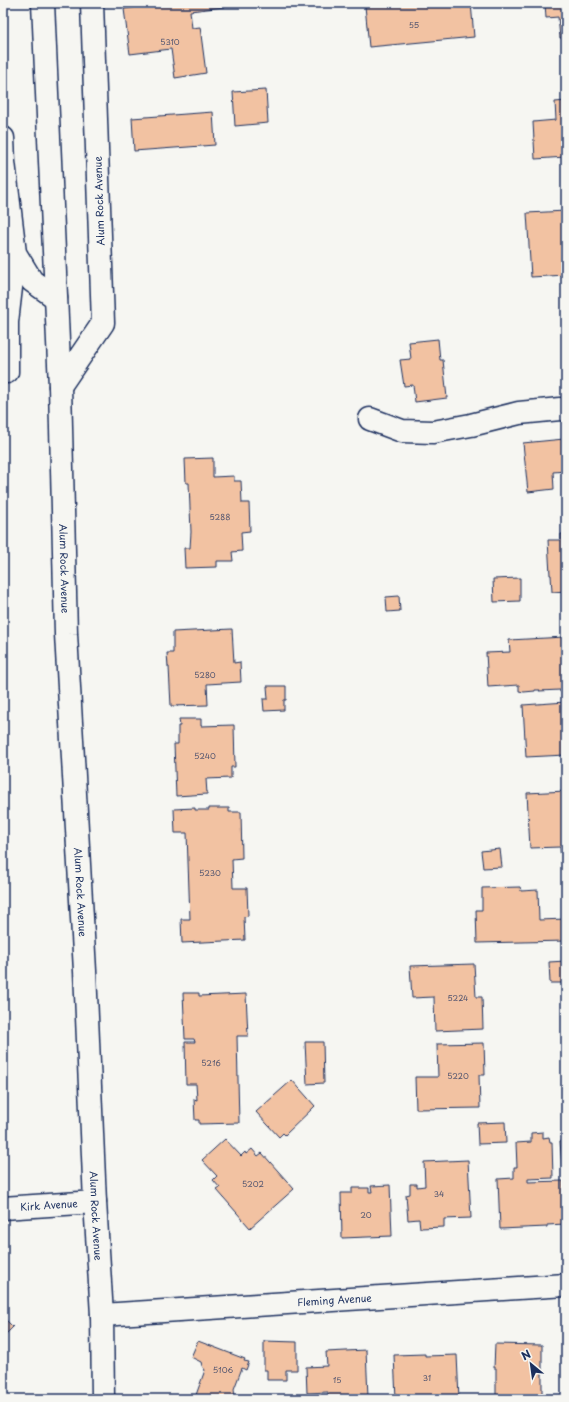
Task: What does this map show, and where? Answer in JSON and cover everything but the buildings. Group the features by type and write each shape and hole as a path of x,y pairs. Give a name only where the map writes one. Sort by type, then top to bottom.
{"main road":[{"name":"Alum Rock Avenue","path":"43,3 60,386 66,634 85,971 94,1202 102,1315 103,1399"},
{"name":"Alum Rock Avenue","path":"60,386 103,323 92,3"},
{"path":"3,138 3,162 15,253 7,322 7,372"},
{"path":"15,253 32,281 56,298"},
{"path":"370,419 402,431 433,432 471,425 519,413 560,409 566,410"},
{"name":"Kirk Avenue","path":"3,1208 94,1202"},
{"name":"Fleming Avenue","path":"102,1315 566,1285"}]}
